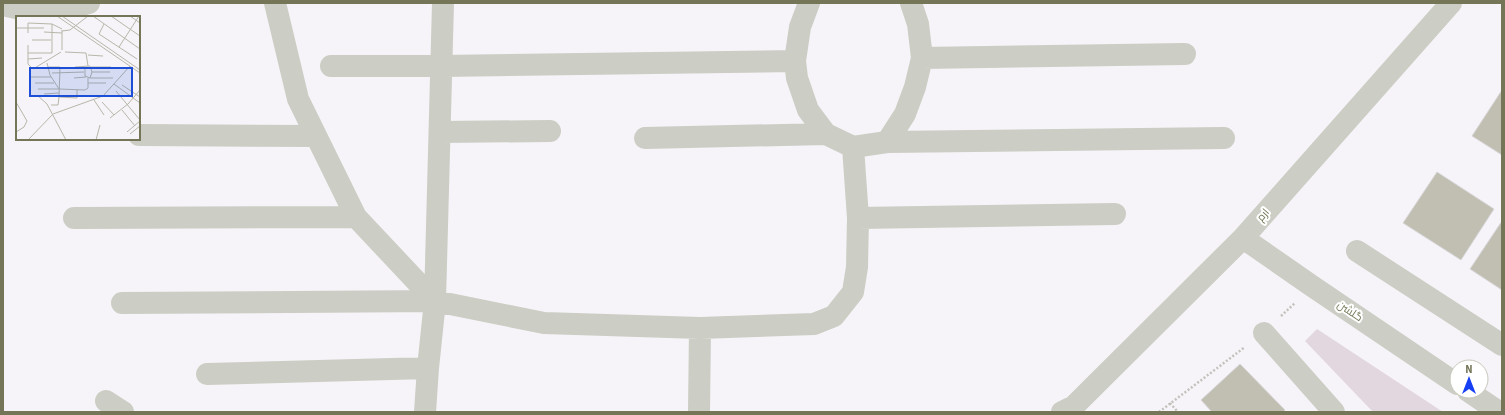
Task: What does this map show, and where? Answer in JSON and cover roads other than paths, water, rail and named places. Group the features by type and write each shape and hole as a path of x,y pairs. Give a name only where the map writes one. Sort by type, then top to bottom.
{"street":[{"path":"6,3 7,6 47,15 89,3"},
{"path":"275,3 298,99 356,217 435,301"},
{"path":"425,412 435,301 444,3"},
{"path":"809,3 800,27 796,61 797,78 808,110 826,134"},
{"path":"888,142 905,114 915,87 922,58 918,24 911,3"},
{"name":"ارم","path":"1062,412 1074,406 1244,238 1451,3"},
{"path":"922,58 1185,54"},
{"path":"331,66 796,61"},
{"path":"440,132 550,131"},
{"path":"645,138 826,134 853,147 888,142 1224,138"},
{"path":"140,135 316,136"},
{"path":"122,303 435,301 544,323 700,328 814,324 834,316 853,292 857,267 858,218 853,147"},
{"path":"858,218 1115,214"},
{"path":"74,218 356,217"},
{"name":"گلشن","path":"1244,238 1449,379"},
{"path":"1357,251 1502,345"},
{"path":"699,412 700,328"},
{"path":"1264,333 1334,412"},
{"path":"207,374 428,368"},
{"path":"1480,399 1499,412"}]}
